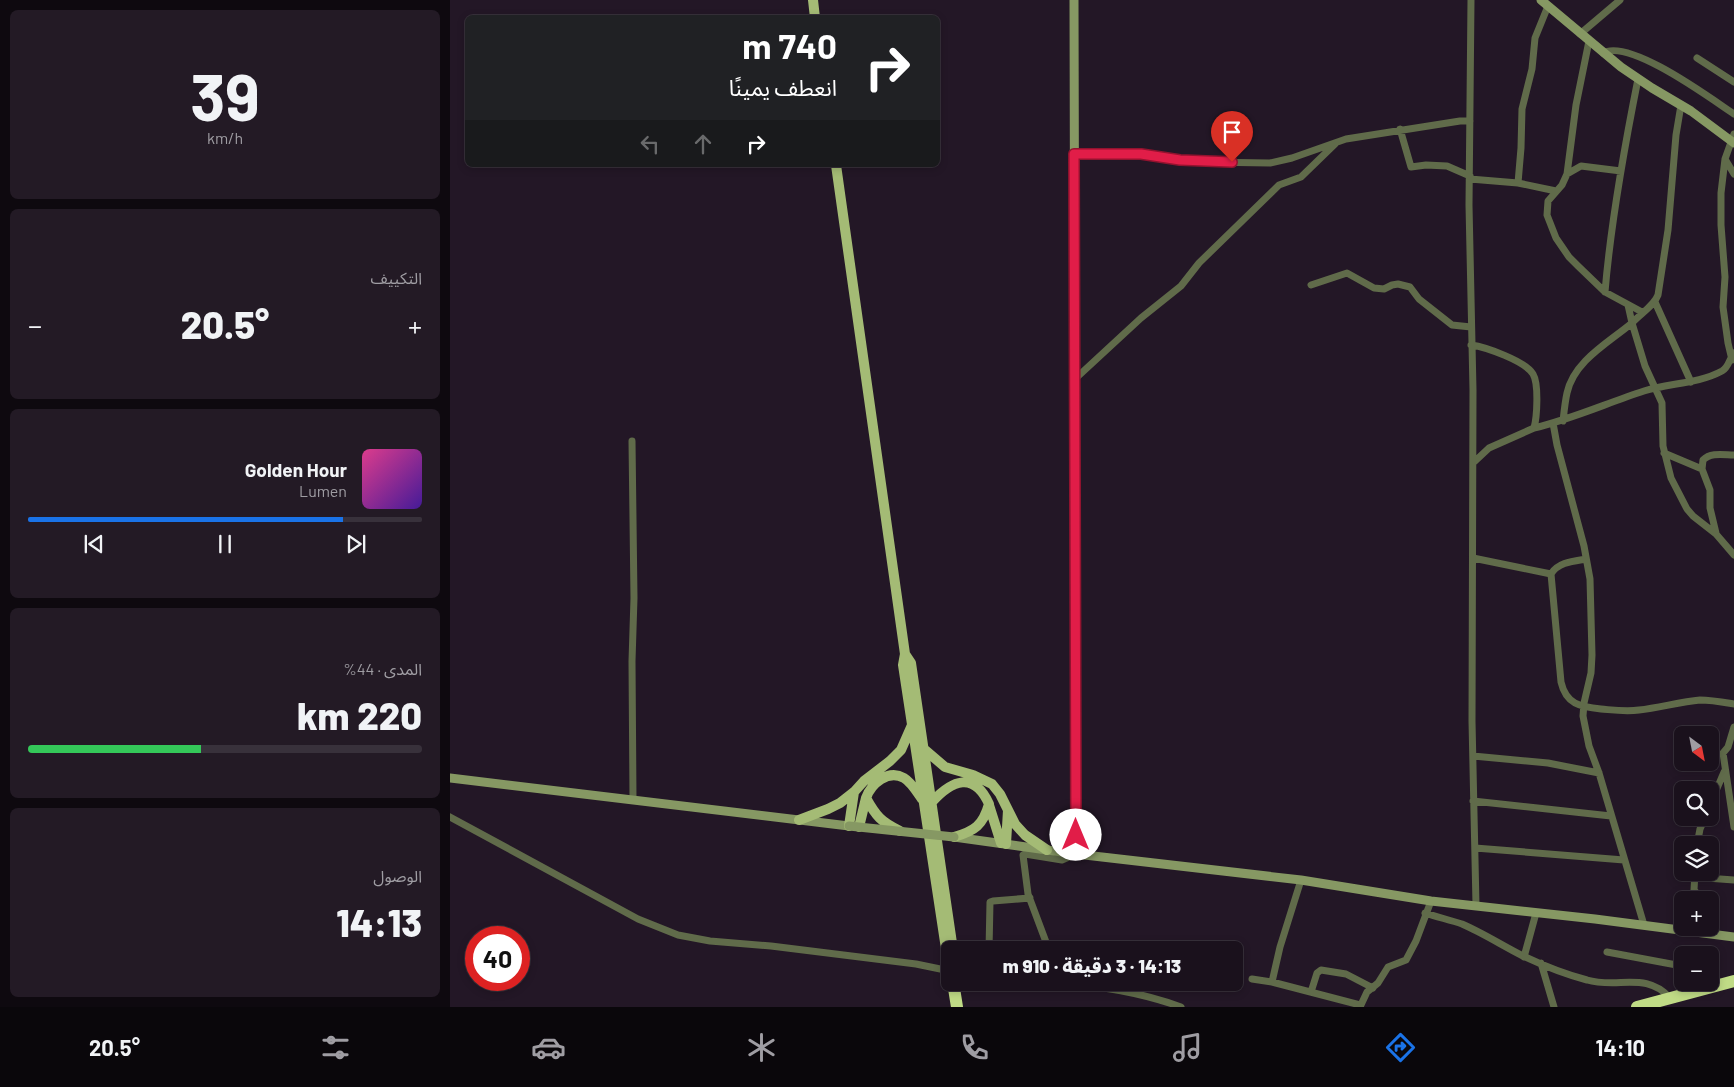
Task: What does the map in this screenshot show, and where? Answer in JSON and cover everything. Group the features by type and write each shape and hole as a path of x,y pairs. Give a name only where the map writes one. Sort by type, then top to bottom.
{"highway":[{"path":"1719,983 1734,981"},
{"path":"1637,1007 1669,1003 1734,989"},
{"path":"951,991 952,1007"},
{"path":"954,991 957,1007"},
{"path":"1669,1003 1695,991"}],"main road":[{"path":"813,0 815,15"},
{"path":"836,167 905,654 903,665 951,941"},
{"path":"905,654 911,663 924,749 928,802 946,941"},
{"path":"799,820 828,810 854,792 864,780 890,761 901,750 913,724"},
{"path":"924,749 945,767 973,775 992,784 1000,794 1015,824 1026,835 1047,850"},
{"path":"854,826 873,785 885,777 896,775 904,778 928,802"},
{"path":"928,802 945,788 955,783 967,782 976,787 985,795 1003,844"},
{"path":"854,792 854,826"},
{"path":"866,798 874,813 883,823 901,832"},
{"path":"954,838 969,833 978,826 986,816 989,804"},
{"path":"1003,844 1008,810"}],"street":[{"path":"1074,0 1076,854"},
{"path":"1471,0 1472,756 1476,905"},
{"path":"1608,10 1612,0"},
{"path":"1580,34 1620,0"},
{"path":"1473,463 1489,448 1534,428 1563,421 1645,391 1691,382 1721,372 1727,368 1733,357 1723,307 1725,277 1721,225 1725,159 1733,139 1700,116 1638,79 1544,3 1535,38 1532,69 1522,109 1518,183"},
{"path":"1589,41 1576,105 1567,174 1565,181 1548,201 1547,215 1551,228 1569,257 1605,292 1642,312"},
{"path":"1603,52 1608,50 1622,51 1663,67 1734,114"},
{"path":"1697,58 1734,82"},
{"path":"1605,292 1612,224 1638,79"},
{"path":"1563,421 1567,393 1578,370 1590,356 1655,302 1658,295 1668,230 1676,135 1681,105"},
{"path":"1074,154 1141,154 1195,162 1270,163 1292,158 1338,142 1400,129 1470,121"},
{"path":"1400,129 1411,167 1426,165 1447,166 1470,177 1518,183 1556,191"},
{"path":"1075,379 1142,318 1181,286 1198,263 1279,185 1302,177 1338,142"},
{"path":"1725,159 1734,174"},
{"path":"1567,174 1580,166 1621,171"},
{"path":"1311,285 1347,273 1374,288 1384,289 1392,285 1404,285 1413,289 1419,300 1452,325 1470,327"},
{"path":"1655,302 1691,382"},
{"path":"1628,305 1645,366 1663,410 1664,452 1671,478 1686,508 1716,534 1734,555"},
{"path":"1471,345 1492,349 1524,366 1533,374 1535,379 1536,419 1534,428"},
{"path":"1553,423 1586,559 1591,594 1591,673 1583,716 1589,746 1599,773 1644,925"},
{"path":"632,441 634,598 632,661 633,799"},
{"path":"1664,452 1702,469"},
{"path":"1716,534 1711,518 1709,484 1702,469 1703,460 1708,455 1734,455"},
{"path":"1473,558 1551,574"},
{"path":"1586,559 1559,565 1551,574 1562,689 1570,700 1584,708 1622,711 1699,700 1715,700 1734,704"},
{"path":"1734,727 1731,746 1722,753 1732,805 1734,827"},
{"path":"1472,756 1540,762 1599,773"},
{"path":"1719,783 1724,771"},
{"path":"450,778 1301,880 1431,901 1674,929"},
{"path":"1473,801 1611,816"},
{"path":"450,818 638,919 678,935 710,941 771,946 916,964 941,973"},
{"path":"1475,848 1624,860"},
{"path":"1046,941 1030,898 1024,854 1062,860 1076,854"},
{"path":"1719,878 1734,880"},
{"path":"1272,982 1280,947 1301,880"},
{"path":"989,941 990,902 1030,898"},
{"path":"1252,979 1272,982 1360,1006 1367,992 1378,983 1388,967 1406,960 1416,941 1431,901"},
{"path":"1524,957 1536,912"},
{"path":"1426,913 1461,924 1524,957 1596,982 1643,982 1652,984 1660,988 1669,1003"},
{"path":"1719,934 1734,937"},
{"path":"1607,952 1674,965"},
{"path":"1541,963 1554,1007"},
{"path":"1311,992 1317,972 1321,970 1346,974 1373,988"},
{"path":"1124,991 1153,997 1181,1007"}],"route":[{"path":"1076,835 1074,154 1141,154 1180,160 1232,162"}]}
